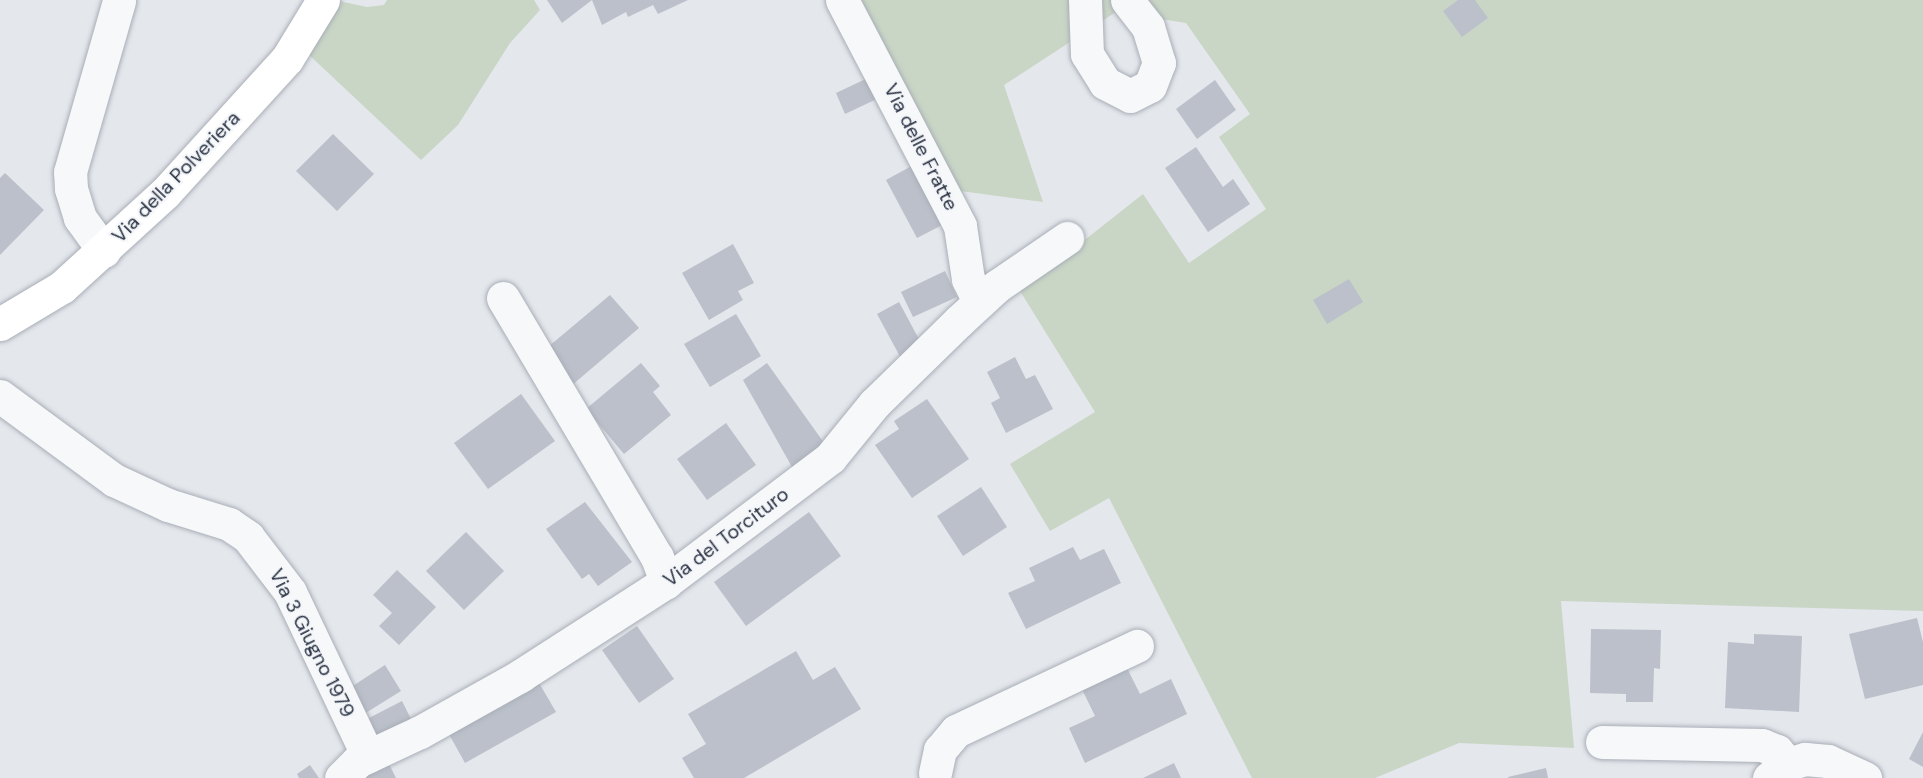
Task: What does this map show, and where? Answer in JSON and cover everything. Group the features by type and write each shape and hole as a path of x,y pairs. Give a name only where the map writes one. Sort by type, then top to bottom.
{"main road":[{"name":"Via della Polveriera","path":"0,324 62,287 165,193 287,59 323,0"}],"street":[{"name":"Via delle Fratte","path":"842,0 960,226 968,279 979,302"},
{"path":"1085,0 1087,54 1105,82 1130,96 1150,86 1159,63 1148,27 1127,0"},
{"path":"104,251 80,218 71,189 70,172 119,1"},
{"name":"Via del Torcituro","path":"341,778 349,767 420,732 520,676 666,582 830,458 874,404 979,302 1066,238"},
{"path":"503,298 657,557 666,582"},
{"name":"Via 3 Giugno 1979","path":"0,396 114,480 168,505 229,524 248,537 290,592 368,756"},
{"path":"933,776 940,750 956,731 1137,646"},
{"path":"1602,742 1762,745 1777,751 1779,771 1805,759 1828,761 1865,778"}],"green space":[{"path":"334,0 367,7 384,5 387,0 534,0 540,10 510,43 458,125 421,160 306,52"},
{"path":"851,0 1923,0 1923,611 1561,601 1574,748 1459,743 1375,778 1252,778 1109,498 1050,531 1010,464 1095,412 1020,291 1143,194 1189,263 1266,209 1219,137 1250,114 1186,23 1116,12 1004,85 1043,202 953,190"}],"building":[{"path":"547,0 592,0 562,23"},
{"path":"592,0 688,0 658,14 653,5 628,17 626,12 602,25"},
{"path":"1458,0 1475,0 1488,18 1462,37 1443,11"},
{"path":"872,76 881,97 845,114 836,93"},
{"path":"1215,80 1236,110 1197,139 1176,109"},
{"path":"333,134 374,174 337,211 296,171"},
{"path":"1196,147 1223,187 1233,179 1250,204 1208,232 1165,168"},
{"path":"917,163 948,222 917,238 886,180"},
{"path":"5,173 44,210 0,255 0,178"},
{"path":"733,244 754,283 738,291 743,300 709,320 682,273"},
{"path":"945,271 957,297 913,317 901,292"},
{"path":"1349,279 1363,302 1327,324 1313,300"},
{"path":"610,295 639,328 571,386 542,352"},
{"path":"899,302 921,343 903,362 877,314"},
{"path":"736,314 761,356 710,387 684,344"},
{"path":"1015,357 1026,379 1035,375 1053,409 1006,433 991,403 1000,398 987,372"},
{"path":"641,363 660,386 653,392 671,415 624,454 586,409"},
{"path":"767,363 827,447 796,474 743,380"},
{"path":"521,394 555,441 488,489 454,443"},
{"path":"927,399 969,459 912,498 875,445 899,429 894,421"},
{"path":"726,423 756,465 707,500 677,459"},
{"path":"981,487 1007,527 963,556 937,516"},
{"path":"585,502 632,562 598,586 589,574 582,579 546,529"},
{"path":"809,512 841,556 746,626 714,582"},
{"path":"466,532 504,571 464,610 426,571"},
{"path":"1073,547 1080,560 1104,549 1121,583 1026,629 1008,593 1035,581 1029,568"},
{"path":"397,570 436,607 399,645 379,626 392,613 373,595"},
{"path":"1917,618 1923,642 1923,685 1865,699 1849,634"},
{"path":"637,626 674,679 639,703 602,650"},
{"path":"1591,629 1661,630 1660,669 1654,668 1653,702 1626,702 1626,694 1590,693"},
{"path":"1754,634 1802,636 1799,712 1725,708 1728,642 1754,644"},
{"path":"796,651 813,680 835,667 861,709 744,778 694,778 682,758 706,744 688,714"},
{"path":"1122,658 1140,694 1171,679 1187,714 1085,763 1069,728 1095,716 1077,679"},
{"path":"385,665 401,691 364,714 348,689"},
{"path":"535,676 556,712 465,763 445,727"},
{"path":"402,701 414,725 379,743 367,719"},
{"path":"1923,732 1923,767 1909,759"},
{"path":"387,760 396,778 358,778"},
{"path":"1174,763 1181,778 1143,778"},
{"path":"310,765 319,778 299,778 297,774"},
{"path":"1546,768 1548,778 1508,778 1508,777"}]}
